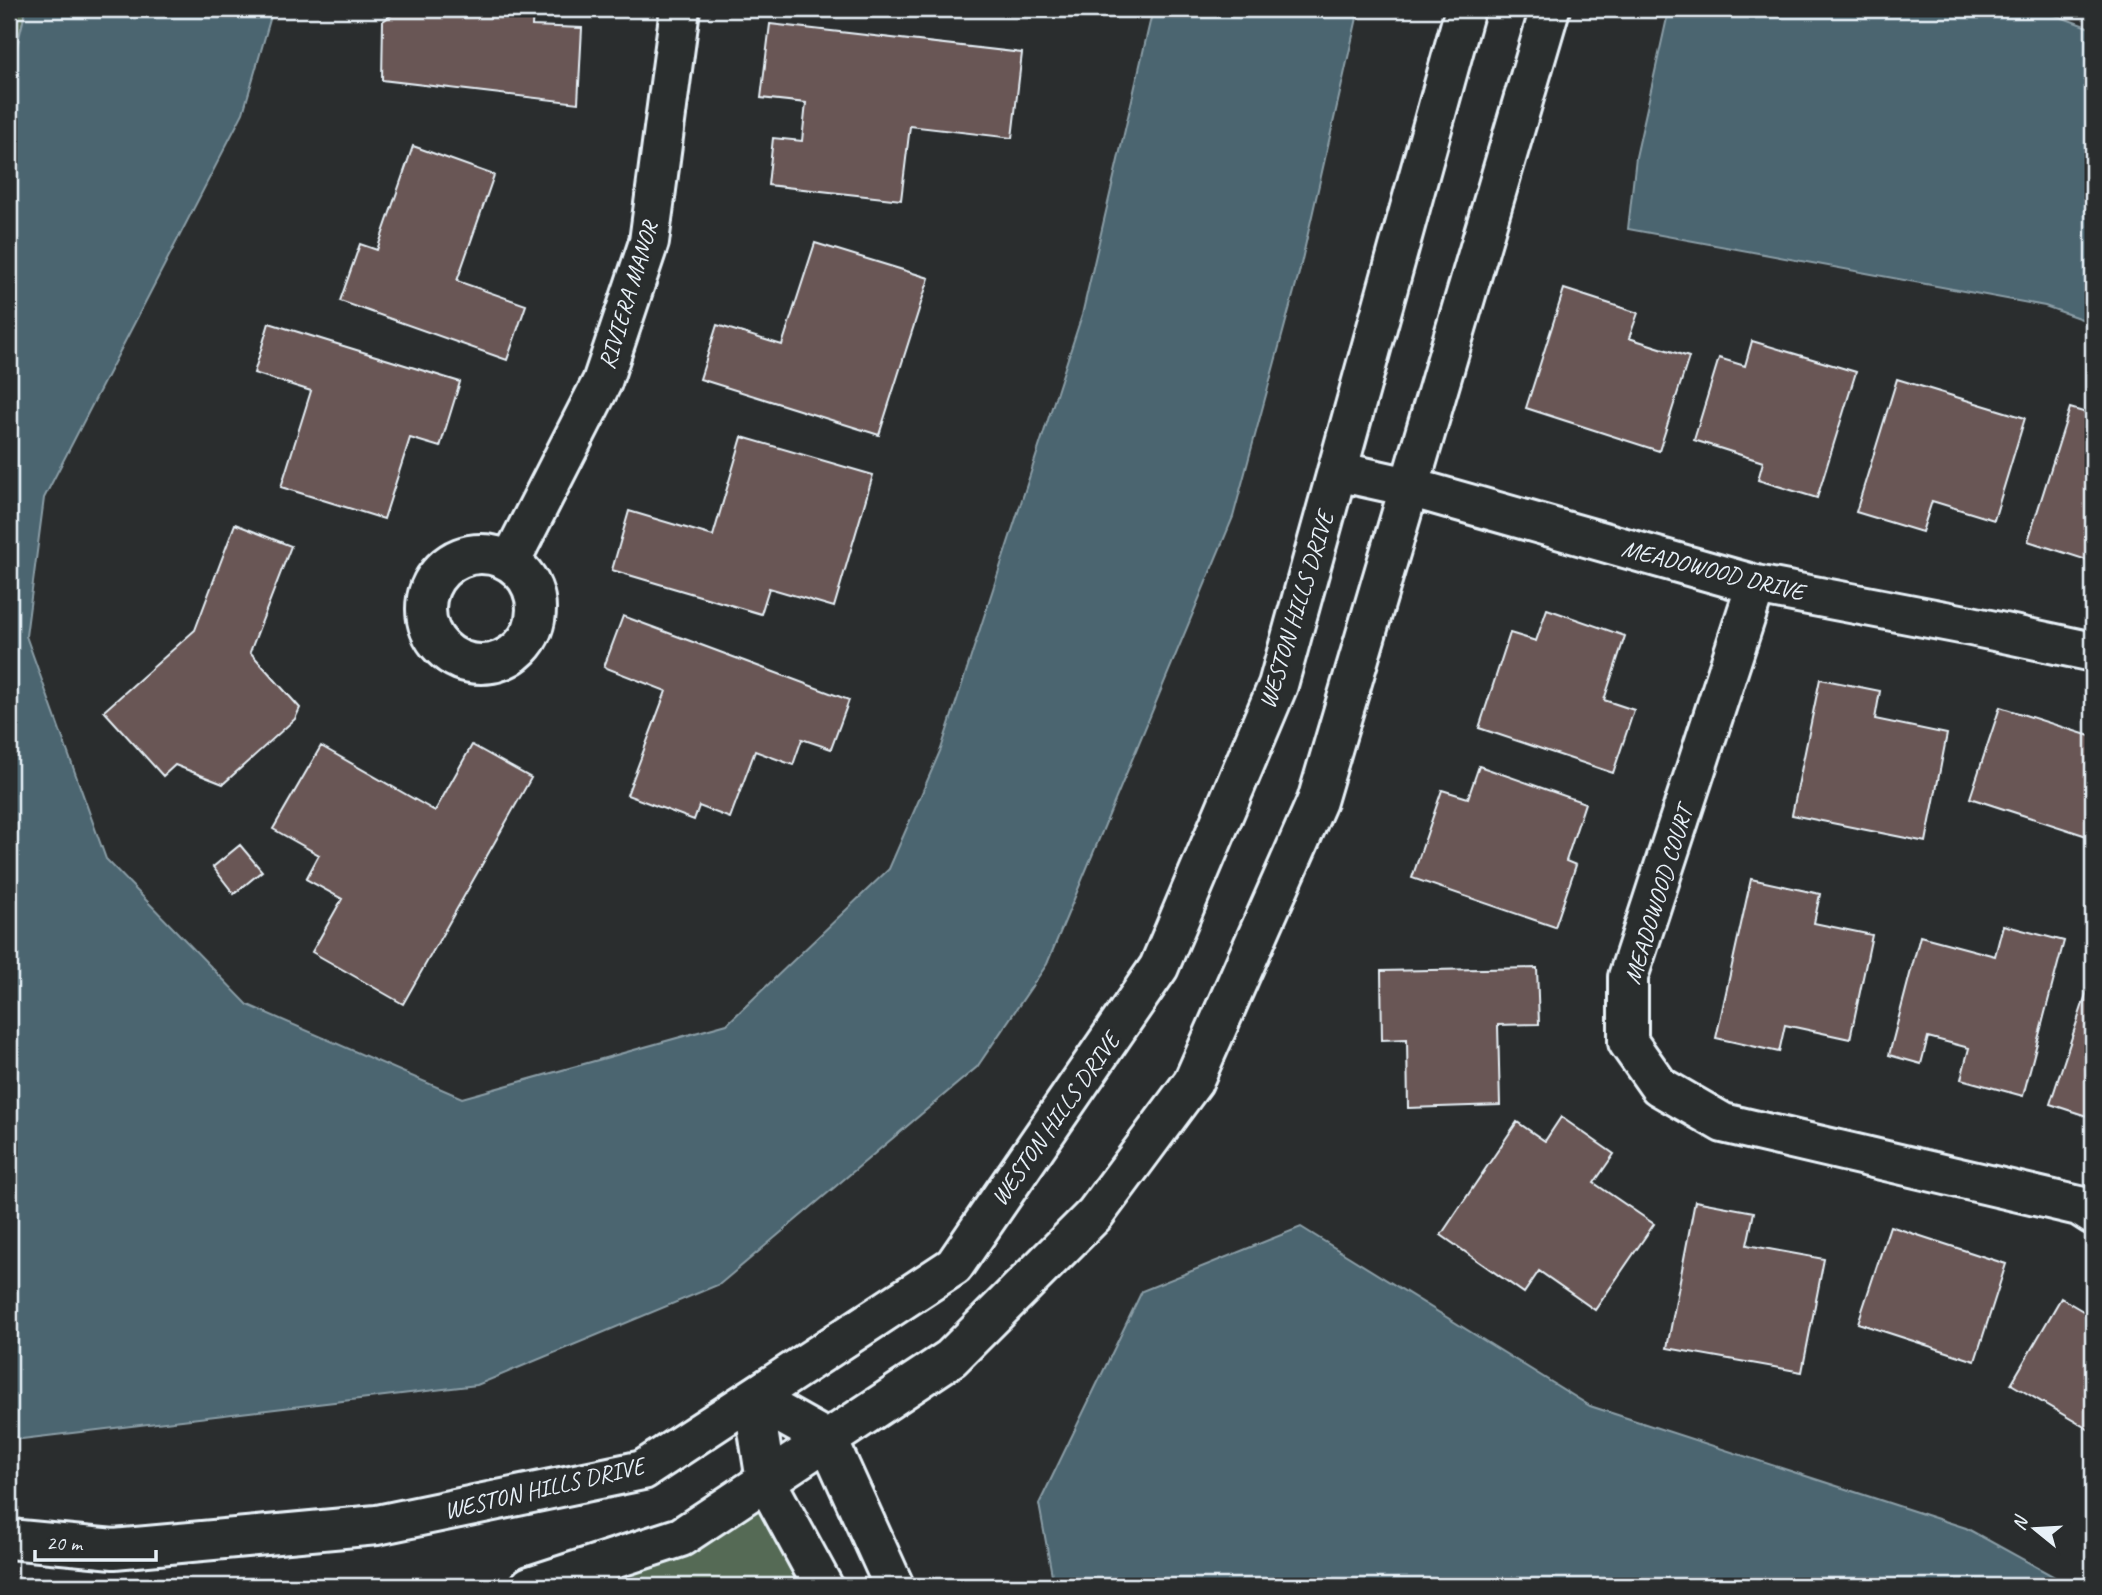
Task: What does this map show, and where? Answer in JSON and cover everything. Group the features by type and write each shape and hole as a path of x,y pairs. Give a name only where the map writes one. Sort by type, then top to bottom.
{"street":[{"name":"RIVIERA MANOR","path":"511,561 602,382 649,242 680,9"},
{"name":"WESTON HILLS DRIVE","path":"9,1539 114,1549 377,1525 643,1470 954,1266 1159,967 1278,685 1465,9"},
{"path":"530,1586 681,1537 951,1358 1095,1214 1193,1082 1317,801 1550,9"},
{"name":"MEADOWOOD DRIVE","path":"1337,471 1409,487 1756,584 2093,652"},
{"name":"MEADOWOOD COURT","path":"1756,584 1628,977 1628,1042 1659,1086 1723,1123 2079,1206 2093,1215"},
{"path":"753,1398 828,1440 894,1586"},
{"path":"753,1398 766,1481 823,1586"}],"green space":[{"path":"9,9 26,9 9,79"},
{"path":"755,1505 799,1586 564,1586"}],"water":[{"path":"26,9 273,9 243,113 44,498 26,636 106,859 248,1005 462,1098 727,1024 889,869 941,749 1082,315 1153,9 1359,9 1299,273 1233,517 1047,964 977,1067 720,1284 477,1385 22,1439 9,1435 9,79"},
{"path":"1669,9 2039,9 2093,29 2093,323 2045,306 1628,229 1636,157"},
{"path":"1301,1227 1590,1406 1966,1528 2071,1586 1054,1586 1039,1504 1142,1291"}],"building":[{"path":"400,9 533,9 532,26 582,28 578,103 382,80 383,21"},
{"path":"770,24 1022,53 1012,138 910,126 901,200 768,185 773,138 802,141 806,103 761,98"},
{"path":"413,146 494,175 457,281 526,305 507,360 340,301 360,244 377,250"},
{"path":"815,243 929,278 879,435 700,379 717,325 782,345"},
{"path":"1564,289 1638,313 1629,338 1689,357 1659,451 1526,408"},
{"path":"269,323 460,382 440,447 410,438 384,519 281,487 311,391 254,373"},
{"path":"1752,341 1856,372 1817,498 1758,480 1763,462 1694,440 1719,358 1745,366"},
{"path":"1897,379 2025,418 1994,520 1932,501 1922,532 1856,512"},
{"path":"2070,408 2093,415 2093,562 2028,541"},
{"path":"742,437 873,475 834,607 769,588 761,614 612,570 629,511 713,536"},
{"path":"235,524 291,546 250,652 300,708 295,719 223,784 175,765 163,776 104,711 195,630"},
{"path":"1547,609 1625,636 1604,700 1634,710 1613,773 1479,728 1510,633 1536,641"},
{"path":"623,616 849,700 831,749 802,739 793,765 755,751 730,818 699,806 694,820 627,795 666,691 604,667"},
{"path":"1820,679 1880,691 1875,719 1947,734 1926,842 1792,815"},
{"path":"2000,707 2093,737 2093,838 1970,798"},
{"path":"472,745 531,778 403,1004 312,952 342,899 306,879 319,855 273,829 321,746 435,811"},
{"path":"1479,766 1585,803 1566,861 1576,865 1555,927 1412,878 1442,790 1468,798"},
{"path":"240,845 262,871 234,894 213,867"},
{"path":"1751,879 1820,894 1814,923 1872,935 1850,1039 1785,1025 1779,1052 1716,1038"},
{"path":"2003,925 2064,941 2023,1096 1961,1079 1969,1048 1928,1037 1921,1064 1889,1055 1920,936 1995,956"},
{"path":"1537,968 1539,1024 1498,1025 1500,1105 1408,1108 1407,1039 1382,1040 1381,971"},
{"path":"2093,973 2093,1118 2050,1104"},
{"path":"1561,1117 1614,1154 1594,1183 1654,1224 1595,1310 1539,1271 1524,1293 1441,1235 1517,1122 1545,1141"},
{"path":"1695,1201 1754,1212 1747,1245 1824,1259 1802,1372 1667,1348"},
{"path":"1890,1226 2006,1264 1975,1361 1858,1323"},
{"path":"2061,1298 2093,1317 2093,1432 2011,1384"}]}
